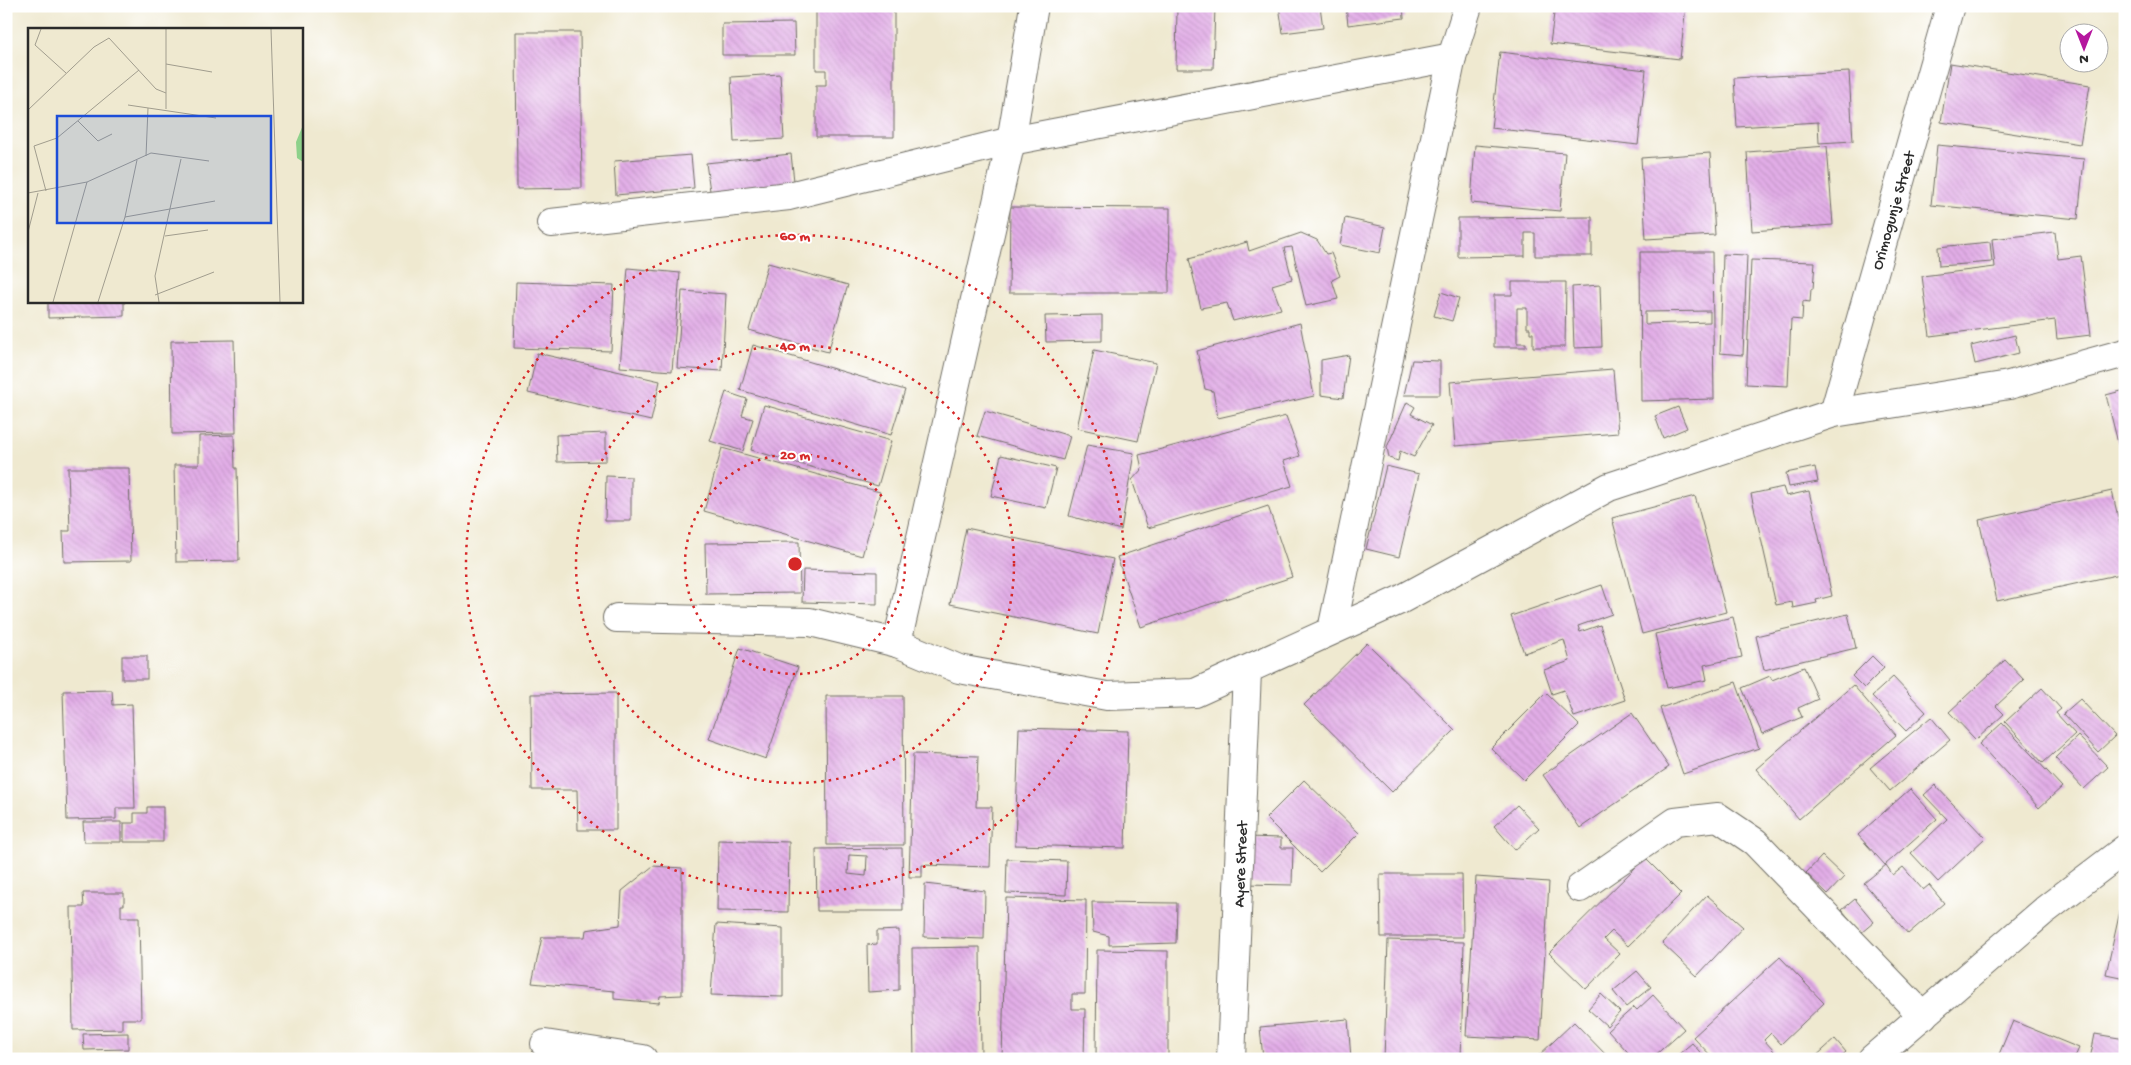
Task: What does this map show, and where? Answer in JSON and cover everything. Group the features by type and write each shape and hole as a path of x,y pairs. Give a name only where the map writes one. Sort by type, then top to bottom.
{"street":[{"path":"897,643 1011,141 1034,6"},
{"path":"1332,630 1452,57 1468,6"},
{"name":"Orimogunje Street","path":"1834,413 1950,6"},
{"path":"551,223 789,196 1011,141 1452,57"},
{"path":"617,618 810,622 897,643 959,669 1107,696 1195,693 1400,600 1609,487 1834,413 2009,385 2125,353"},
{"name":"Ayere Street","path":"1231,1059 1247,671"},
{"path":"1580,888 1675,822 1718,817 1755,842 1923,1016"},
{"path":"1872,1059 2045,910 2125,849"},
{"path":"545,1044 643,1059"}],"building":[{"path":"816,6 894,6 894,137 816,137 816,85 826,85 826,70 816,70"},
{"path":"1177,6 1215,7 1213,69 1176,69"},
{"path":"1279,6 1320,6 1323,28 1283,33"},
{"path":"1346,6 1403,6 1404,18 1348,25"},
{"path":"1555,6 1599,6 1641,11 1641,6 1686,6 1680,59 1550,44"},
{"path":"794,23 795,55 722,55 722,24"},
{"path":"516,32 580,32 582,188 517,189"},
{"path":"1500,52 1646,70 1638,145 1491,128"},
{"path":"1950,63 2090,85 2080,144 1941,122"},
{"path":"1849,72 1853,141 1819,143 1818,122 1737,127 1734,78"},
{"path":"780,74 784,139 734,142 731,77"},
{"path":"1475,145 1565,153 1560,211 1471,203"},
{"path":"1937,145 2084,159 2078,219 1931,205"},
{"path":"1827,146 1833,225 1752,231 1747,152"},
{"path":"1710,153 1715,235 1646,239 1641,158"},
{"path":"791,154 795,190 711,198 706,163"},
{"path":"691,155 694,188 616,195 614,161"},
{"path":"1010,207 1170,208 1169,293 1009,293"},
{"path":"1592,217 1592,256 1535,256 1535,233 1525,233 1525,256 1458,257 1458,218"},
{"path":"1345,218 1385,227 1380,253 1340,245"},
{"path":"2055,232 2058,259 2081,256 2091,335 2057,339 2055,320 1930,336 1922,276 1995,267 1992,239"},
{"path":"1301,233 1317,240 1326,254 1331,253 1340,276 1332,280 1338,299 1306,306 1292,247 1284,248 1292,279 1272,285 1281,309 1233,321 1227,303 1201,308 1189,259 1247,242 1249,251"},
{"path":"1990,242 1992,262 1939,266 1938,247"},
{"path":"1640,252 1712,252 1714,399 1641,401","holes":["1710,311 1710,322 1645,324 1645,312"]},
{"path":"1723,254 1747,255 1743,355 1720,353"},
{"path":"1751,260 1815,262 1810,302 1803,301 1802,320 1791,319 1788,386 1746,384"},
{"path":"768,263 848,285 828,352 749,330"},
{"path":"628,268 680,273 672,371 620,367"},
{"path":"516,282 614,285 611,351 514,348"},
{"path":"1512,282 1566,282 1565,347 1533,347 1533,333 1530,333 1530,328 1527,328 1527,308 1517,308 1517,343 1526,343 1526,347 1494,347 1494,295 1512,295"},
{"path":"1600,285 1602,347 1574,348 1572,287"},
{"path":"682,291 726,294 722,371 677,368"},
{"path":"1441,292 1459,298 1452,321 1434,316"},
{"path":"48,302 124,302 124,316 48,318"},
{"path":"1102,315 1102,341 1046,342 1045,316"},
{"path":"1300,323 1314,396 1218,418 1213,391 1205,389 1197,351"},
{"path":"2015,335 2019,353 1975,364 1971,346"},
{"path":"234,340 236,433 172,434 171,341"},
{"path":"753,345 905,390 891,435 740,390"},
{"path":"1094,350 1156,363 1138,441 1077,428"},
{"path":"537,353 660,381 651,421 528,393"},
{"path":"1349,355 1343,398 1321,395 1321,360"},
{"path":"1412,360 1440,361 1440,395 1404,395"},
{"path":"1613,369 1618,433 1455,446 1450,382"},
{"path":"2125,390 2125,467 2124,467 2106,395"},
{"path":"726,392 747,399 742,416 753,419 743,451 710,441"},
{"path":"1407,402 1415,407 1411,414 1432,425 1414,457 1400,451 1398,461 1389,458 1387,447"},
{"path":"764,405 891,441 878,486 751,450"},
{"path":"1678,407 1687,428 1663,438 1655,416"},
{"path":"985,411 1070,436 1063,460 977,436"},
{"path":"1286,416 1300,456 1284,461 1292,486 1148,528 1132,480 1142,469 1139,455"},
{"path":"606,433 606,461 557,462 556,435"},
{"path":"234,435 235,468 237,468 239,561 176,562 174,465 199,465 199,436"},
{"path":"1087,445 1134,453 1121,530 1069,516"},
{"path":"722,448 880,492 862,556 704,511"},
{"path":"1001,455 1056,468 1046,508 991,496"},
{"path":"1386,466 1419,474 1399,557 1366,549"},
{"path":"1815,467 1818,482 1789,487 1786,473"},
{"path":"68,468 129,468 131,561 64,562 63,531 70,531"},
{"path":"606,476 631,477 631,521 605,521"},
{"path":"1783,487 1786,496 1809,491 1832,596 1816,600 1817,603 1793,608 1792,602 1776,605 1751,494"},
{"path":"2112,491 2125,547 2125,573 1997,601 1979,520"},
{"path":"1695,496 1726,612 1642,634 1612,518"},
{"path":"1268,506 1292,577 1141,627 1117,557"},
{"path":"966,528 1113,559 1098,634 950,604"},
{"path":"799,542 800,593 706,594 705,543"},
{"path":"803,570 877,572 877,604 802,602"},
{"path":"1602,585 1612,614 1578,626 1580,632 1600,625 1625,700 1574,717 1564,690 1552,694 1544,670 1570,661 1564,640 1524,653 1511,616"},
{"path":"1848,614 1856,648 1764,670 1756,636"},
{"path":"1733,617 1742,657 1704,665 1707,680 1667,688 1655,634"},
{"path":"1367,643 1455,730 1392,792 1304,705"},
{"path":"740,648 798,667 766,759 709,739"},
{"path":"122,656 147,656 147,679 122,679"},
{"path":"1872,656 1884,668 1864,688 1852,676"},
{"path":"2005,660 2024,680 1996,706 2004,714 1976,740 1949,712"},
{"path":"1804,667 1818,699 1798,708 1802,717 1762,734 1742,688 1770,676 1772,680"},
{"path":"1893,677 1926,712 1906,731 1872,696"},
{"path":"1736,682 1759,748 1683,774 1660,708"},
{"path":"1853,685 1896,735 1799,819 1756,769"},
{"path":"2042,688 2061,709 2056,713 2075,734 2043,763 2005,722"},
{"path":"112,690 113,705 132,704 135,808 116,808 116,819 67,820 63,691"},
{"path":"616,693 616,830 578,830 577,790 532,790 531,694"},
{"path":"1546,693 1579,725 1524,780 1491,748"},
{"path":"826,696 903,696 904,845 827,845"},
{"path":"2080,699 2115,736 2098,752 2063,714"},
{"path":"1632,713 1669,767 1580,828 1543,775"},
{"path":"1931,717 1950,740 1890,791 1870,768"},
{"path":"2002,723 2062,787 2039,808 1979,744"},
{"path":"1019,728 1128,731 1125,848 1015,845"},
{"path":"2078,736 2108,767 2084,789 2055,758"},
{"path":"913,754 978,756 976,807 992,807 990,867 922,865 922,877 909,877"},
{"path":"1304,780 1359,833 1320,872 1266,818"},
{"path":"1935,785 1985,838 1938,882 1911,853 1947,819 1924,795"},
{"path":"1910,789 1937,819 1885,865 1858,835"},
{"path":"1517,805 1539,828 1515,850 1494,826"},
{"path":"147,807 163,807 163,842 124,842 124,823 134,823 134,813 147,813"},
{"path":"83,822 121,822 121,842 84,842"},
{"path":"1248,837 1281,838 1281,848 1293,848 1292,885 1246,884"},
{"path":"718,840 789,842 788,912 717,911"},
{"path":"902,848 903,911 817,911 816,849","holes":["849,855 867,856 866,876 848,874"]},
{"path":"1822,856 1844,877 1828,894 1806,873"},
{"path":"1645,858 1681,894 1628,946 1612,931 1604,939 1620,954 1586,989 1549,953"},
{"path":"1007,859 1067,861 1066,895 1006,893"},
{"path":"1886,865 1893,875 1903,867 1923,890 1929,885 1944,903 1908,934 1864,883"},
{"path":"653,866 682,868 682,995 660,996 659,1003 614,999 614,991 532,983 542,937 585,937 586,930 620,925 622,891"},
{"path":"1380,874 1462,874 1463,937 1381,937"},
{"path":"1476,877 1549,882 1540,1040 1466,1036"},
{"path":"925,884 985,891 984,939 924,937"},
{"path":"83,893 124,893 121,917 139,917 141,1019 122,1019 122,1029 73,1030 71,907 84,907"},
{"path":"2125,893 2125,978 2106,974"},
{"path":"1707,895 1743,927 1697,976 1662,943"},
{"path":"1006,898 1086,900 1085,994 1072,994 1072,1009 1085,1009 1084,1059 1002,1059"},
{"path":"1855,899 1874,922 1861,933 1842,910"},
{"path":"1092,902 1177,903 1176,943 1109,945 1109,936 1093,932"},
{"path":"716,924 783,928 783,997 711,995"},
{"path":"899,930 899,990 868,992 867,945 877,944 877,931"},
{"path":"1388,940 1464,942 1461,1059 1384,1059"},
{"path":"980,947 981,1059 914,1059 912,948"},
{"path":"1097,950 1168,951 1168,1059 1096,1059"},
{"path":"1780,957 1824,1003 1781,1044 1771,1033 1764,1040 1774,1051 1766,1059 1714,1059 1693,1037"},
{"path":"1637,971 1651,987 1626,1007 1613,991"},
{"path":"1601,994 1620,1012 1607,1026 1588,1009"},
{"path":"1653,995 1684,1029 1651,1059 1634,1059 1608,1030 1634,1007 1637,1010"},
{"path":"1348,1019 1351,1059 1263,1059 1260,1027"},
{"path":"2013,1021 2079,1048 2074,1059 1997,1059"},
{"path":"1574,1022 1610,1059 1535,1059"},
{"path":"128,1033 128,1049 84,1050 83,1034"},
{"path":"2095,1034 2125,1039 2125,1059 2090,1059"},
{"path":"1835,1039 1846,1052 1838,1059 1813,1059"},
{"path":"1692,1043 1706,1059 1673,1059"}]}
